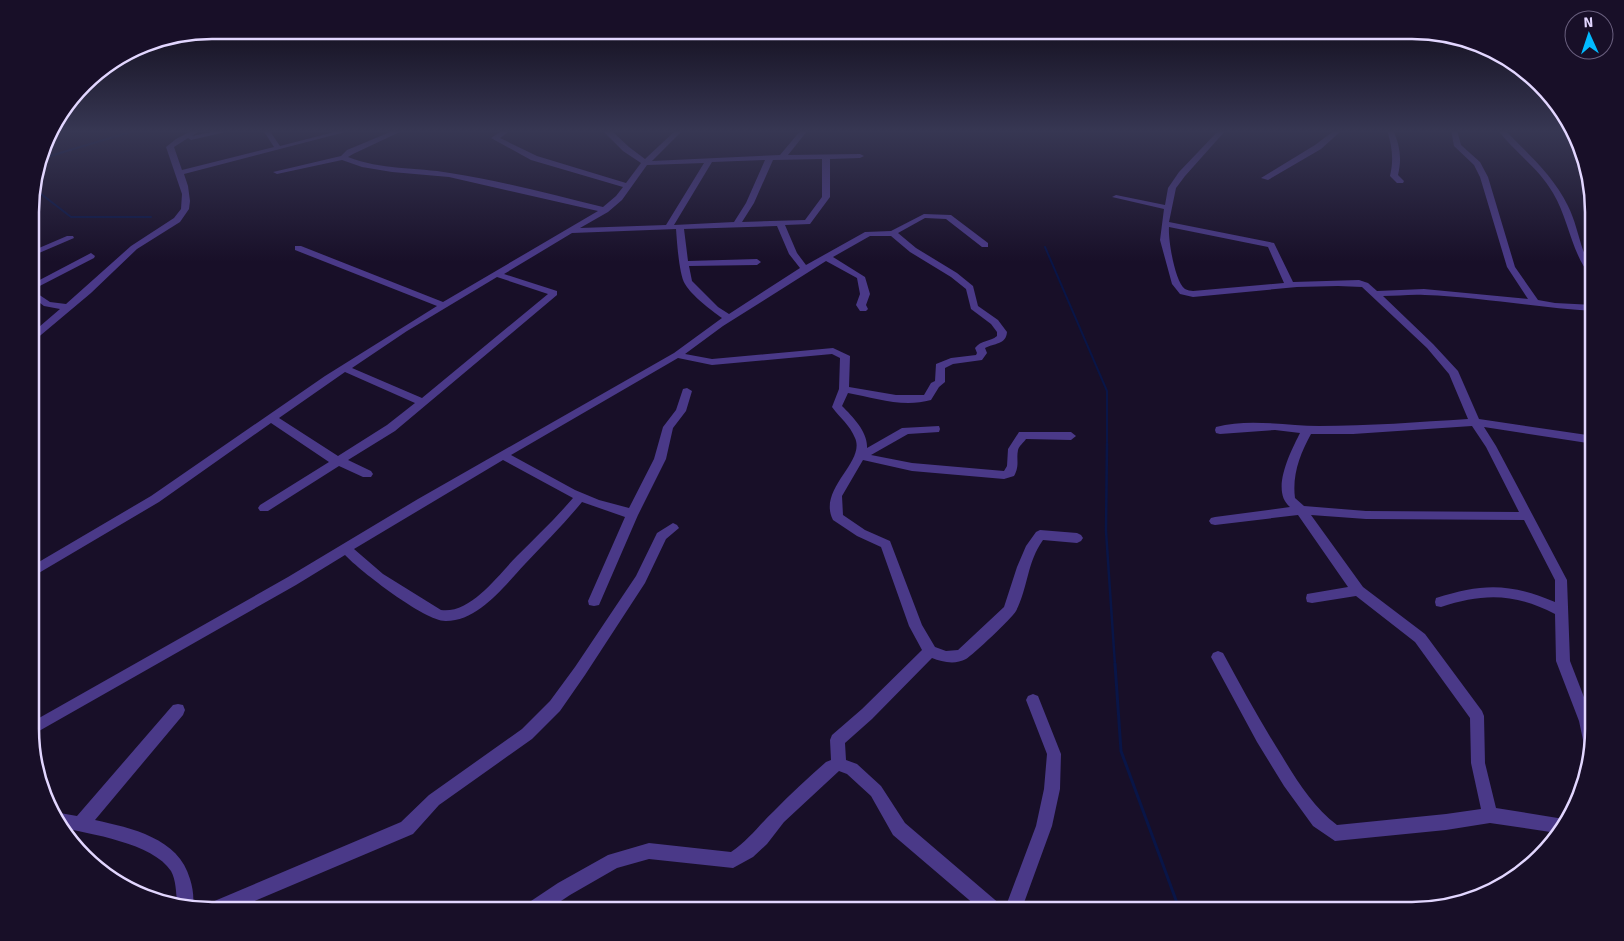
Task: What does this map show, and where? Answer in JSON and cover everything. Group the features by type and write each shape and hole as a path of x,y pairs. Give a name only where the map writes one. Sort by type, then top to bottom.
{"street":[{"path":"39,332 66,307 96,284 126,253 172,224 183,212 186,191 180,174"},
{"path":"437,174 553,197 605,210"},
{"path":"587,174 628,186"},
{"path":"39,568 155,499 344,368 443,305 605,210 619,198 637,174"},
{"path":"668,228 702,174"},
{"path":"736,225 750,203 763,174"},
{"path":"571,231 808,222 826,197 826,174"},
{"path":"1182,174 1172,188 1164,240 1176,284 1182,292 1193,294 1288,284 1359,283 1365,285 1430,346 1454,373 1475,422 1491,446 1561,580 1563,661 1585,718"},
{"path":"1265,178 1272,174"},
{"path":"1395,174 1394,176 1400,181"},
{"path":"1482,174 1512,267 1535,302"},
{"path":"1545,174 1565,206 1585,264"},
{"path":"1116,197 1168,208"},
{"path":"39,725 292,581 422,502 677,355 728,318 805,269 868,234 893,233 924,216 948,218 985,245"},
{"path":"780,223 793,254 805,269"},
{"path":"1165,224 1271,245 1288,284"},
{"path":"680,227 688,282 715,309 728,318"},
{"path":"844,389 908,400 927,398 935,385 940,382 940,366 950,361 979,358 982,353 980,348 982,344 998,340 1001,337 1000,327 996,322 974,307 970,288 954,275 913,250 893,233"},
{"path":"39,251 70,238"},
{"path":"298,248 443,305"},
{"path":"39,283 90,256"},
{"path":"826,257 861,277 866,294 861,305 863,309"},
{"path":"684,264 757,262"},
{"path":"264,508 391,428 554,293 496,274"},
{"path":"1375,294 1424,292 1585,308"},
{"path":"39,298 47,304 66,307"},
{"path":"677,355 712,362 834,351 845,356 844,389 837,407 851,421 862,440 860,456 836,496 837,517 861,533 886,544 916,626 930,651 946,657 961,654 1010,610 1023,568 1032,546 1040,535 1077,538"},
{"path":"344,368 423,402"},
{"path":"594,601 632,515 660,458 668,427 680,411 687,391"},
{"path":"271,418 338,462 350,465 367,474"},
{"path":"1220,430 1275,426 1307,430 1399,428 1475,422 1585,439"},
{"path":"860,456 906,431 935,429"},
{"path":"1307,430 1295,454 1287,484 1289,500 1301,510 1358,591 1420,638 1477,716 1478,764 1490,815"},
{"path":"860,456 912,467 1004,475 1010,472 1013,466 1013,449 1023,436 1071,436"},
{"path":"504,456 530,472 581,496 632,515"},
{"path":"346,548 367,569 400,593 417,601 433,613 447,617 464,611 498,587 509,572 532,550 581,496"},
{"path":"1216,521 1301,510 1366,515 1528,516"},
{"path":"232,902 407,828 434,800 527,734 555,706 580,671 640,579 662,536 673,528"},
{"path":"1312,598 1358,591"},
{"path":"1441,602 1471,593 1515,594 1544,601 1562,611"},
{"path":"839,764 837,740 867,714 930,651"},
{"path":"1218,657 1262,737 1289,781 1319,821 1335,833 1446,822 1490,815 1556,825"},
{"path":"1015,902 1044,826 1052,789 1054,754 1032,700"},
{"path":"80,825 178,710"},
{"path":"544,902 614,861 649,851 733,860 747,851 761,838 778,817 831,767 839,764 852,769 876,791 899,829 984,902"},
{"path":"66,821 130,838 163,852 175,863 182,878 185,900"}],"waterway":[{"path":"40,193 71,217 151,217"},
{"path":"1045,247 1107,391 1107,444"},
{"path":"1107,444 1106,531 1115,665"},
{"path":"1115,664 1121,751 1177,902"}]}
